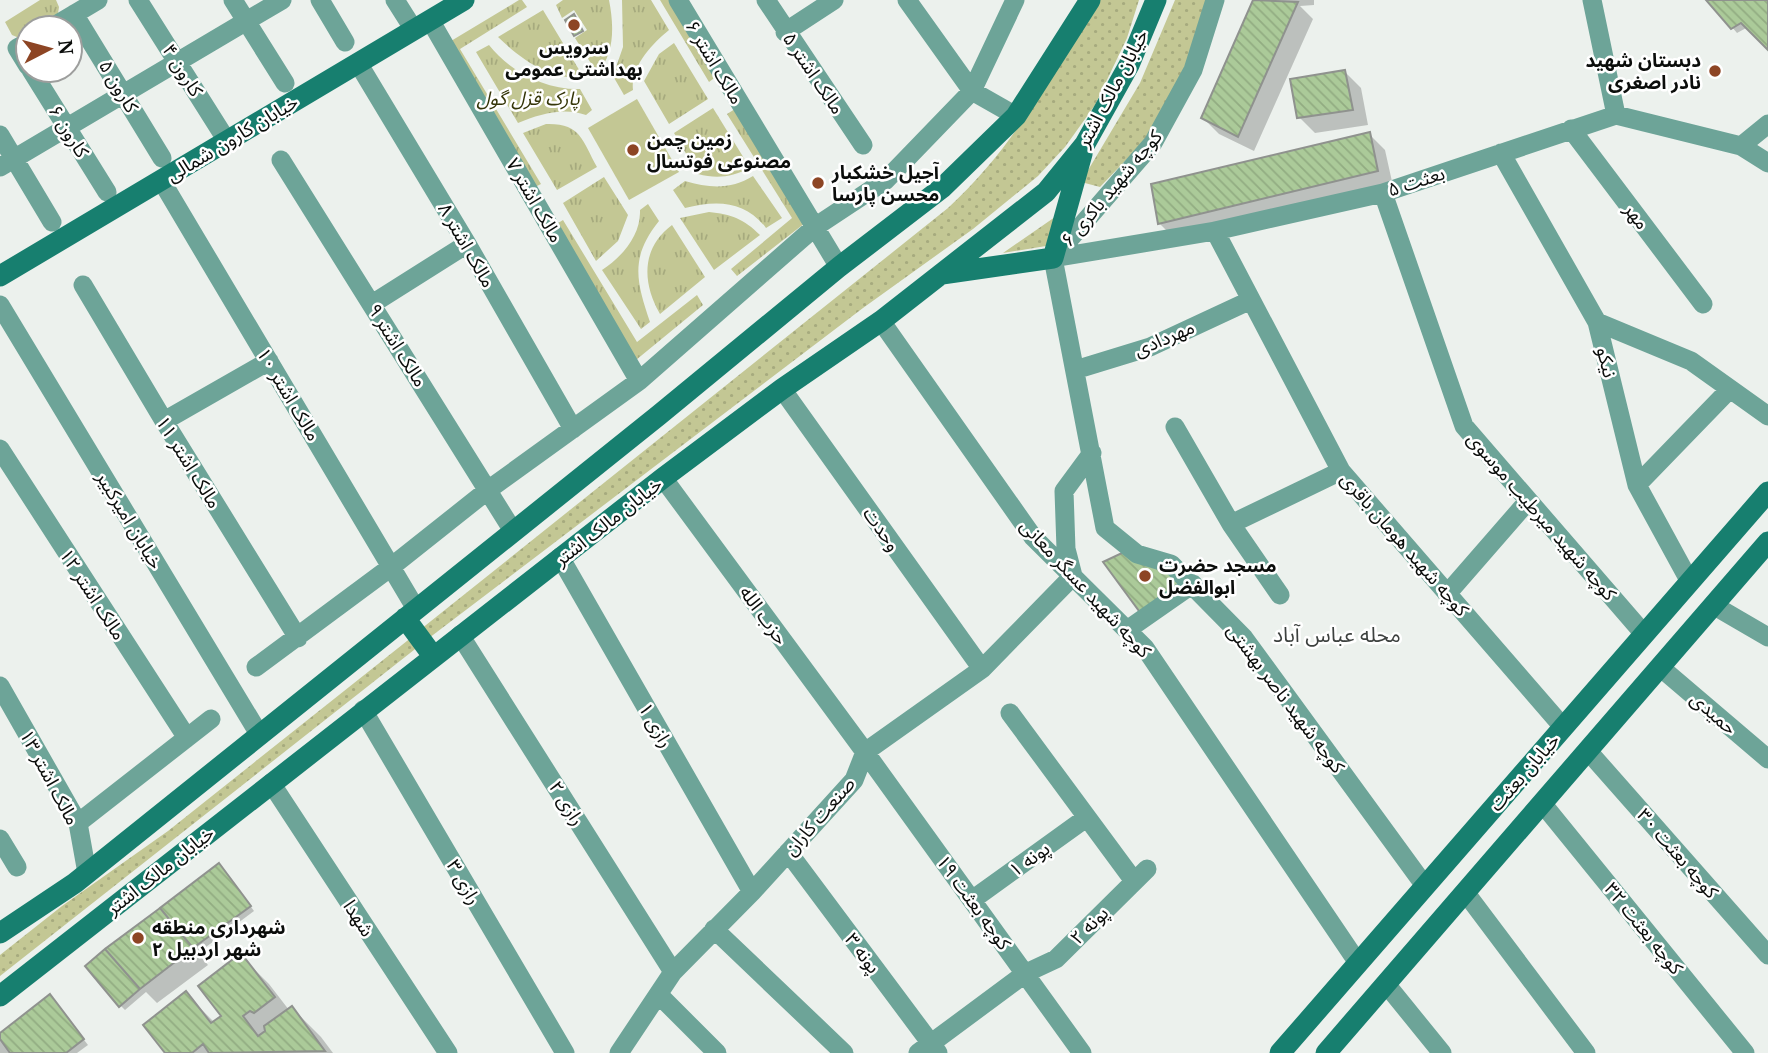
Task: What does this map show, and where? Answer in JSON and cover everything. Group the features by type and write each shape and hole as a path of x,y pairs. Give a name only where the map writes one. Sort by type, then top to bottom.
{"main road":[{"name":"خیابان کارون شمالی","path":"0,276 464,0"},
{"path":"0,933 87,873 839,267 942,188 1016,116 1090,0"},
{"name":"خیابان مالک اشتر","path":"0,996 560,557 782,388 881,321 1046,192 1085,144 1129,65 1156,0"},
{"path":"940,275 1053,258 1085,144"},
{"name":"خیابان بعثت","path":"1280,1053 1768,492"},
{"name":"خیابان بعثت","path":"1326,1053 1768,542"},
{"path":"411,613 433,656"},
{"path":"1563,727 1588,751"}],"street":[{"path":"75,14 98,0"},
{"name":"کارون ۴","path":"138,0 227,141"},
{"path":"233,0 285,83"},
{"path":"7,163 282,0"},
{"path":"320,0 345,42"},
{"name":"مالک اشتر ۷","path":"396,0 422,25 639,380"},
{"name":"مالک اشتر ۶","path":"678,0 839,267"},
{"name":"مالک اشتر ۵","path":"766,0 863,145"},
{"path":"785,32 834,0"},
{"path":"907,0 972,91 1016,116"},
{"path":"256,667 298,638 488,490 639,380 815,228 886,180 972,91 1015,0"},
{"name":"کوچه شهید باکری ۶","path":"1053,258 1153,143 1193,70 1215,0"},
{"path":"1592,0 1616,115 1741,146 1768,163"},
{"name":"کارون ۵","path":"84,29 162,158"},
{"name":"مالک اشتر ۸","path":"358,63 467,244 573,429"},
{"name":"کارون ۶","path":"39,84 107,192"},
{"name":"بعثت ۵","path":"1053,258 1215,231 1383,193 1616,115"},
{"path":"1741,146 1768,124"},
{"name":"مهر","path":"1571,129 1703,304"},
{"path":"0,135 7,163 52,222"},
{"name":"نیکو","path":"1501,153 1597,322 1637,485 1690,582"},
{"name":"مالک اشتر ۹","path":"281,160 513,531"},
{"name":"مالک اشتر ۱۰","path":"161,180 391,567 411,613"},
{"name":"کوچه شهید میرطیب موسوی","path":"1383,193 1464,426 1644,634"},
{"name":"کوچه شهید هومان باقری","path":"1215,231 1341,471 1563,727"},
{"path":"372,304 467,244"},
{"name":"کوچه شهید ناصر بهشتی","path":"1053,258 1105,528 1137,554 1171,564 1244,638 1425,886"},
{"name":"مالک اشتر ۱۱","path":"83,285 298,638"},
{"name":"مهردادی","path":"1075,370 1150,347 1251,300"},
{"name":"خیابان امیرکبیر","path":"0,305 259,734"},
{"name":"کوچه شهید عسگر معانی","path":"881,321 1033,537 1145,648 1358,963"},
{"path":"1597,322 1691,360 1768,416"},
{"path":"164,421 269,361"},
{"name":"وحدت","path":"782,388 982,669"},
{"path":"1637,485 1730,389"},
{"path":"1175,427 1231,524 1280,595"},
{"name":"مالک اشتر ۱۲","path":"0,449 7,478 187,738"},
{"path":"865,752 982,669 1073,576 1066,549 1064,491 1092,453"},
{"path":"1231,524 1341,471"},
{"name":"حزب الله","path":"663,478 865,752"},
{"path":"1447,594 1528,501"},
{"name":"رازی ۱","path":"560,557 752,892"},
{"path":"1127,630 1193,584"},
{"path":"1713,605 1766,639"},
{"name":"رازی ۲","path":"460,635 673,972"},
{"name":"حمیدی","path":"1660,667 1768,759"},
{"name":"مالک اشتر ۱۳","path":"0,686 78,823 87,873"},
{"name":"رازی ۳","path":"363,710 565,1053"},
{"path":"1010,713 1086,818"},
{"path":"78,823 211,719"},
{"name":"کوچه بعثت ۳۰","path":"1588,751 1768,955"},
{"name":"صنعت کاران","path":"619,1053 673,972 752,892 854,780 865,752"},
{"name":"کوچه بعثت ۱۹","path":"865,752 1082,1053"},
{"name":"شهدا","path":"271,783 448,1053"},
{"name":"کوچه بعثت ۳۲","path":"1542,803 1745,1053"},
{"name":"پونه ۲","path":"1026,974 1056,959 1140,875 1086,818"},
{"name":"پونه ۱","path":"972,900 1086,818"},
{"path":"0,839 17,867"},
{"name":"پونه ۳","path":"788,852 929,1050"},
{"path":"1465,892 1586,1053"},
{"path":"714,929 844,1053"},
{"path":"929,1050 1026,974"},
{"path":"1385,984 1442,1053"},
{"path":"659,995 710,1051"}],"green space":[{"path":"40,0 56,0 59,7 58,14 18,14"},
{"name":"پارک قزل گول","path":"519,0 527,7 460,49 541,184 533,188 446,44"},
{"name":"پارک قزل گول","path":"563,0 609,0 612,39 607,57 597,73 575,38 587,30 574,10 562,18 556,5"},
{"name":"پارک قزل گول","path":"622,0 651,0 669,30 644,56 635,73 633,90 624,95 613,76 623,47"},
{"path":"660,0 671,0 717,76 709,82"},
{"path":"1094,0 1139,0 1127,38 1095,105 1065,147 1038,176 973,229 863,308 429,638 421,629 948,208 1012,136 1046,84"},
{"path":"1175,0 1210,0 1184,73 1149,136 1100,187 1081,182 1140,83"},
{"name":"پارک قزل گول","path":"543,10 584,78 571,78 537,67 498,37"},
{"path":"14,16 14,36 12,35 5,22"},
{"path":"674,43 708,99 669,124 644,81 659,54"},
{"name":"پارک قزل گول","path":"489,45 507,63 530,78 567,89 580,89 592,110 586,115 552,113 518,123 476,52"},
{"name":"زمین چمن مصنوعی فوتسال","path":"637,99 679,172 629,200 588,128"},
{"path":"713,108 750,168 724,176 698,174 674,133"},
{"path":"735,109 805,223 737,276 731,269 792,218 727,114"},
{"name":"پارک قزل گول","path":"546,124 558,124 574,130 584,141 597,167 557,190 523,133"},
{"path":"753,176 782,218 766,228 749,212 729,204 685,208 673,190 685,181 728,186"},
{"path":"604,177 628,215 618,241 596,261 563,203"},
{"path":"648,204 659,221 643,246 638,270 641,294 650,322 641,329 602,270 617,259 634,237 640,210"},
{"path":"709,212 737,218 760,235 714,270 680,218"},
{"path":"1055,217 1046,246 1003,253"},
{"path":"563,220 637,342 697,295 703,305 636,360 555,225"},
{"path":"672,225 705,277 660,314 650,290 648,267 655,244"},
{"path":"412,637 419,646 0,976 0,955 62,906 168,831"}],"building":[{"path":"1253,0 1298,2 1238,137 1201,118"},
{"path":"1706,0 1768,0 1768,50 1741,23 1731,29"},
{"name":"سرویس بهداشتی عمومی","path":"574,14 583,31 574,36 565,20"},
{"path":"1345,70 1353,110 1297,118 1290,79"},
{"path":"1370,132 1378,171 1158,224 1151,184"},
{"name":"مسجد حضرت ابوالفضل","path":"1126,551 1168,569 1185,584 1142,615 1103,562"},
{"path":"219,863 251,906 193,948 160,908"},
{"path":"160,908 193,948 140,989 105,949"},
{"path":"105,949 140,989 119,1007 85,966"},
{"path":"241,953 275,997 254,1013 250,1011 243,1016 258,1036 265,1031 264,1026 292,1006 325,1051 209,1053 203,1044 192,1053 165,1053 143,1025 186,991 211,1023 221,1016 198,986"},
{"path":"50,994 84,1039 66,1053 10,1053 0,1039 0,1033"}],"place":[{"name":"سرویس بهداشتی عمومی","path":"574,25"},
{"name":"دبستان شهید نادر اصغری","path":"1715,71"},
{"name":"زمین چمن مصنوعی فوتسال","path":"633,150"},
{"name":"آجیل خشکبار محسن پارسا","path":"818,183"},
{"name":"مسجد حضرت ابوالفضل","path":"1145,576"},
{"name":"شهرداری منطقه ۲ شهر اردبیل","path":"138,938"}],"district":[{"name":"محله عباس آباد","path":"1337,635"}]}
